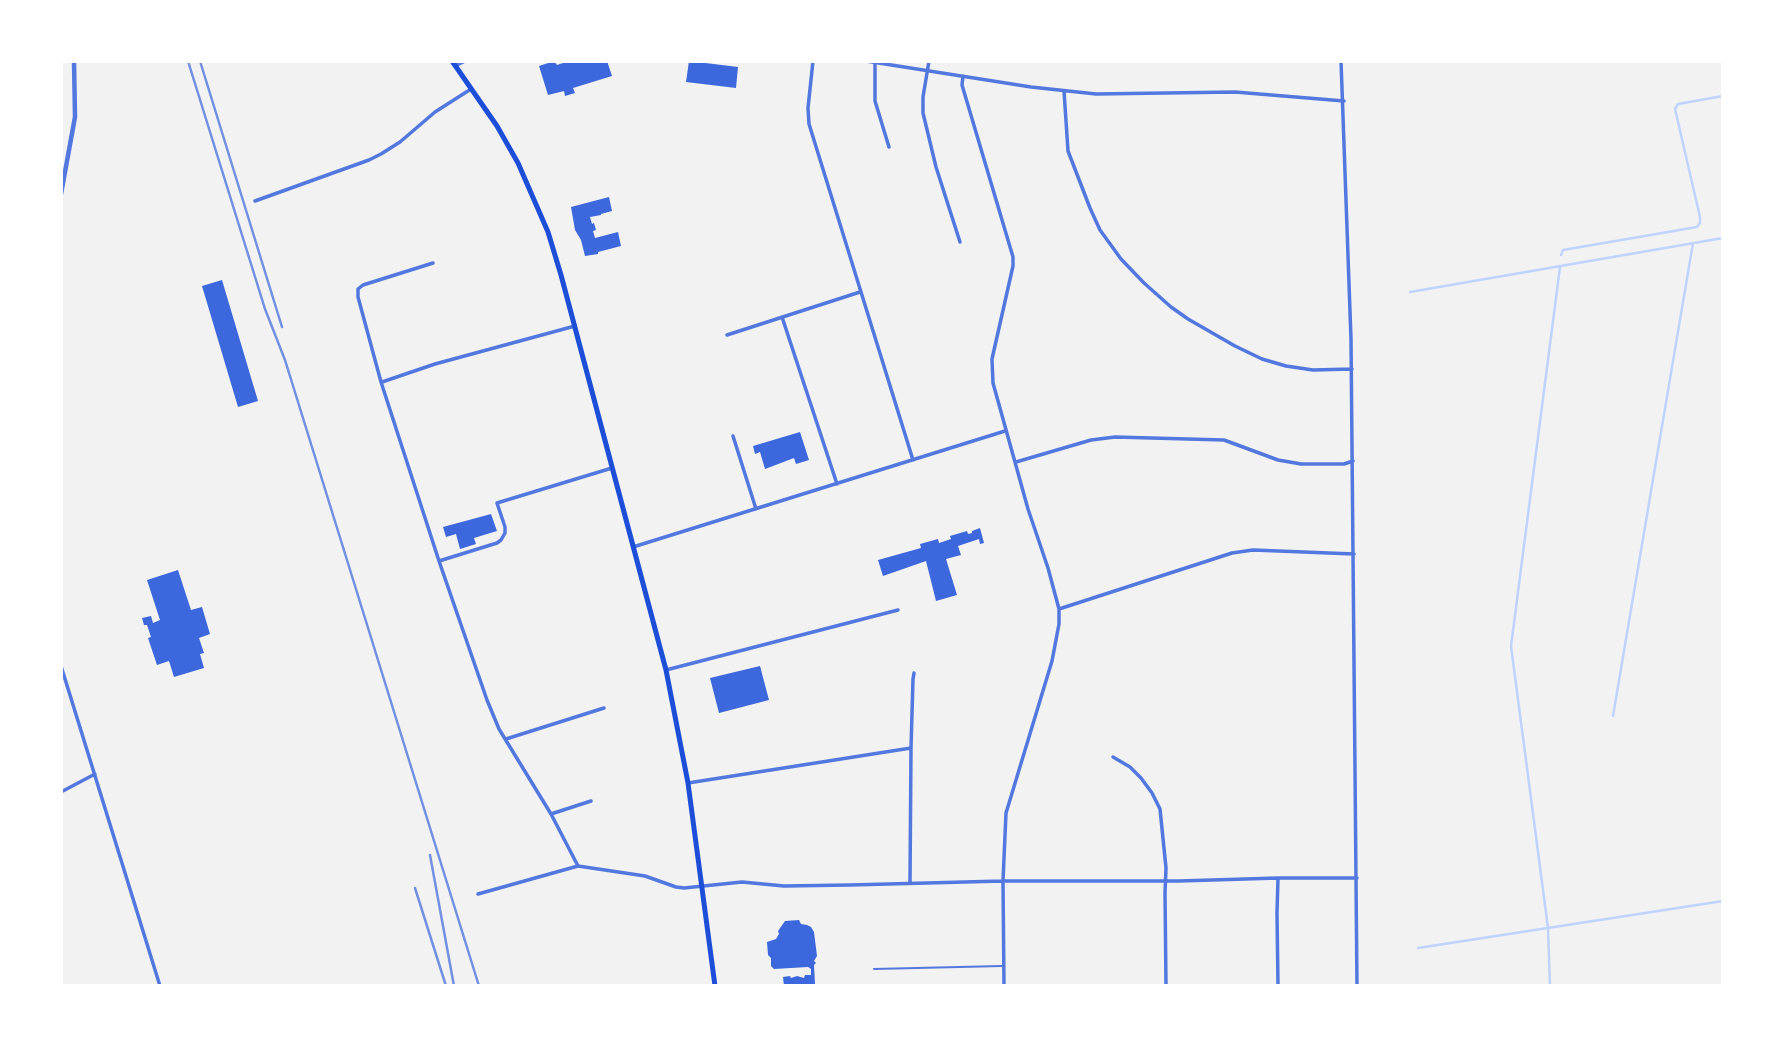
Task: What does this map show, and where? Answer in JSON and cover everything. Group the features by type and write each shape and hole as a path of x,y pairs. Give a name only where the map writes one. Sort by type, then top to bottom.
{"main road":[{"path":"454,63 508,144 529,185 548,232 575,326 666,670 688,783 715,986"}],"street":[{"path":"61,194 75,117 74,61"},
{"path":"454,63 465,61"},
{"path":"813,61 808,124 913,460"},
{"path":"866,61 1064,91 1112,94 1236,92 1344,101"},
{"path":"929,61 923,113 936,166 960,242"},
{"path":"1341,61 1352,369 1357,986"},
{"path":"875,62 874,101 890,147"},
{"path":"963,76 962,85 1013,257 991,367 995,393 1059,609 1052,661 1006,813 1003,881 1004,986"},
{"path":"255,201 381,154 400,142 435,112 471,89"},
{"path":"1064,91 1068,151 1090,208 1100,230 1143,283 1188,319 1262,359 1313,370 1352,369"},
{"path":"433,262 363,285 357,293 381,382 487,700 499,729 551,814 578,866"},
{"path":"727,335 860,292"},
{"path":"782,317 837,484"},
{"path":"381,382 435,364 575,326"},
{"path":"633,547 1006,431"},
{"path":"733,436 755,509"},
{"path":"1016,462 1091,440 1115,437 1224,440 1278,460 1301,464 1344,464 1353,461"},
{"path":"439,561 501,540 505,527 496,503 612,468"},
{"path":"1059,609 1232,553 1253,550 1354,554"},
{"path":"666,670 898,610"},
{"path":"61,666 160,986"},
{"path":"910,883 914,673"},
{"path":"506,739 604,708"},
{"path":"688,783 911,748"},
{"path":"1112,757 1136,772 1158,806 1162,822 1166,868 1166,986"},
{"path":"61,792 95,774"},
{"path":"551,814 591,801"},
{"path":"478,894 578,866 645,876 676,887 742,883 785,886 1357,878"},
{"path":"1278,878 1278,986"}],"lane":[{"path":"874,969 1003,966"}],"building":[{"path":"554,61 557,65 569,61 607,61 612,76 573,88 575,93 565,96 564,91 548,95 539,66"},
{"path":"689,61 738,67 736,88 686,82"},
{"path":"609,197 612,211 590,217 596,230 593,231 595,238 618,232 621,246 585,256 575,230 571,207"},
{"path":"222,280 258,401 238,407 202,286"},
{"path":"800,432 809,460 796,464 794,458 765,469 760,452 755,454 753,446"},
{"path":"491,514 497,531 474,538 476,544 460,549 456,534 446,537 443,527"},
{"path":"980,528 984,543 980,544 979,539 958,546 961,555 946,559 957,595 936,601 926,561 883,576 878,560 921,548 920,544 938,539 939,543 951,539 950,536 967,531 968,534 972,533"},
{"path":"178,570 191,610 202,607 210,634 199,638 204,653 200,654 204,668 174,677 169,661 157,665 148,638 151,637 142,618 151,616 153,623 160,620 147,580"},
{"path":"760,666 769,700 719,713 710,678"},
{"path":"799,920 814,932 817,986 784,986 783,977 804,978 805,975 811,975 811,969 774,969 768,955 767,942 776,939 785,921"}],"waterway":[{"path":"1561,255 1563,250 1697,227 1700,217 1675,109 1678,104 1723,96"},
{"path":"1410,292 1723,238"},
{"path":"1613,716 1693,243"},
{"path":"1550,986 1548,928 1511,646 1560,267"},
{"path":"1418,948 1723,901"}],"railway":[{"path":"188,61 265,309 285,360 479,986"},
{"path":"200,61 282,327"},
{"path":"430,855 454,986"},
{"path":"415,888 446,986"}]}
